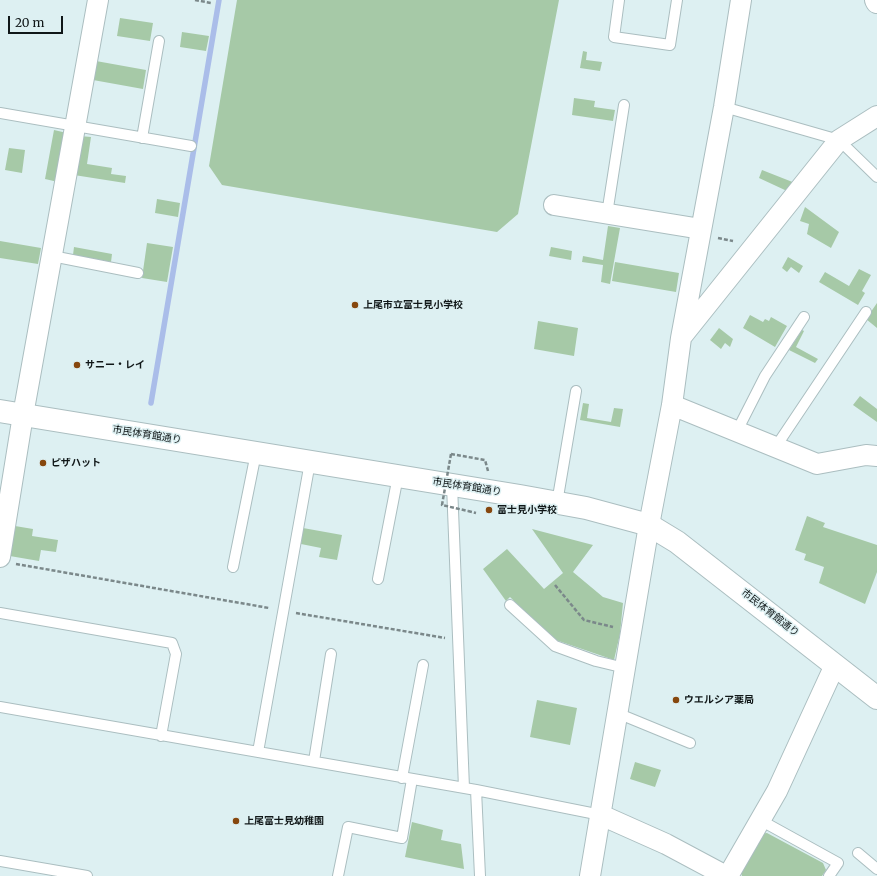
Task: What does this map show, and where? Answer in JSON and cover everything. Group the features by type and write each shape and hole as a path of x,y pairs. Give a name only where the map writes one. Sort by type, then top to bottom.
{"street":[{"path":"4,560 24,415 98,0"},
{"path":"590,876 649,525 672,405 681,338 724,107 741,0"},
{"path":"681,338 838,140 877,116"},
{"path":"554,205 700,232"},
{"path":"672,405 817,464 866,455 877,456"},
{"name":"市民体育館通り","path":"0,411 586,508 649,525 678,542 877,698"},
{"path":"601,815 666,844 727,876 777,791 835,665"}],"lane":[{"path":"620,0 614,37 670,45 677,0"},
{"path":"142,138 158,41"},
{"path":"607,214 624,105"},
{"path":"724,107 838,140 877,177"},
{"path":"0,113 191,146"},
{"path":"52,256 138,273"},
{"path":"775,448 866,312"},
{"path":"737,432 765,376 804,317"},
{"path":"557,503 576,391"},
{"path":"233,567 256,453"},
{"path":"258,752 310,462"},
{"path":"378,579 398,476"},
{"path":"452,485 464,788"},
{"path":"510,605 555,646 596,661 625,668"},
{"path":"0,613 172,644 176,654 161,736"},
{"path":"314,761 331,654"},
{"path":"338,876 348,827 402,838 407,778 423,665"},
{"path":"0,707 476,790 601,815"},
{"path":"618,713 690,743"},
{"path":"476,790 480,876"},
{"path":"760,820 838,862 829,876"},
{"path":"858,853 877,869"},
{"path":"0,861 64,874 86,876"}],"path":[{"path":"195,0 211,3"},
{"path":"700,232 753,247"},
{"path":"476,513 442,505 451,454 485,460 488,473"},
{"path":"4,560 459,640"},
{"path":"555,584 584,620 631,632"}],"green space":[{"path":"237,0 559,0 518,214 497,232 222,185 209,166"},
{"path":"120,18 153,23 150,41 117,36"},
{"path":"182,32 209,36 206,51 180,47"},
{"path":"583,51 587,52 586,60 602,62 600,71 580,68"},
{"path":"96,61 146,70 143,89 93,80"},
{"path":"574,98 595,101 594,107 615,110 613,121 572,115"},
{"path":"54,130 67,133 58,182 45,179"},
{"path":"80,136 91,137 87,164 112,168 111,174 126,176 125,183 74,175"},
{"path":"9,148 25,150 22,173 5,170"},
{"path":"762,170 795,183 787,191 759,178"},
{"path":"157,199 180,203 178,217 155,213"},
{"path":"805,207 839,232 831,248 807,234 809,224 800,221"},
{"path":"608,226 620,228 610,284 601,282 603,265 582,262 583,256 603,260"},
{"path":"0,241 41,248 38,264 0,258"},
{"path":"147,243 173,247 167,282 142,278"},
{"path":"74,247 112,254 111,262 73,255"},
{"path":"551,247 572,251 571,260 549,256"},
{"path":"788,257 803,266 799,273 791,267 787,272 782,268"},
{"path":"615,262 679,273 676,292 612,281"},
{"path":"859,269 871,275 862,291 865,293 858,305 819,282 825,272 849,286"},
{"path":"877,303 877,328 866,319"},
{"path":"750,315 763,322 765,319 769,321 771,317 787,326 775,347 743,328"},
{"path":"538,321 578,328 574,356 534,349"},
{"path":"719,328 733,339 730,347 725,343 721,349 710,340"},
{"path":"802,330 804,331 796,347 818,359 815,363 789,350"},
{"path":"860,396 877,409 877,422 853,405"},
{"path":"583,403 589,404 587,418 611,422 614,408 623,409 620,427 580,420"},
{"path":"807,516 825,523 823,527 877,545 877,572 865,604 819,583 824,567 804,560 806,554 795,550"},
{"path":"9,525 33,529 32,536 58,540 56,552 41,550 39,561 4,555"},
{"path":"303,528 342,535 337,560 319,557 321,548 301,544"},
{"path":"532,529 593,545 573,572 603,597 623,603 620,634 614,660 553,639 510,597 506,601 483,569 507,549 544,589 563,573"},
{"path":"537,700 577,708 570,745 530,737"},
{"path":"635,762 661,770 655,787 630,779"},
{"path":"412,822 443,830 441,840 461,844 464,869 405,857"},
{"path":"767,833 823,863 826,870 822,876 742,876 739,867 759,834"}],"waterway":[{"path":"151,403 219,0"}],"place":[{"name":"上尾市立富士見小学校","path":"355,305"},
{"name":"サニー・レイ","path":"77,365"},
{"name":"ピザハット","path":"43,463"},
{"name":"富士見小学校","path":"489,510"},
{"name":"ウエルシア薬局","path":"676,700"},
{"name":"上尾富士見幼稚園","path":"236,821"}]}
